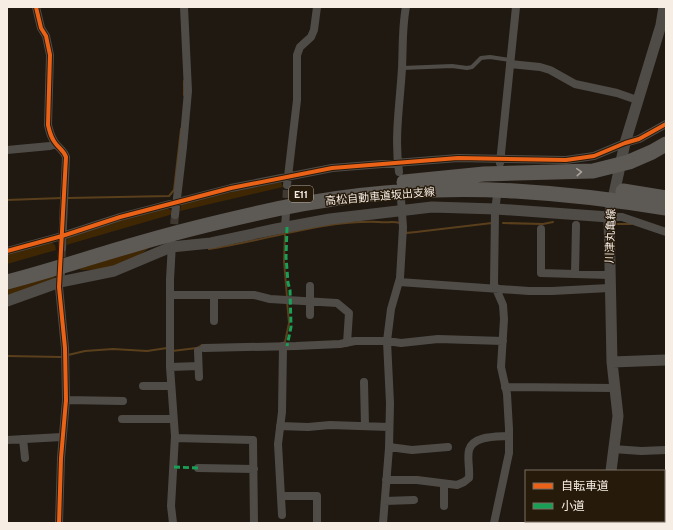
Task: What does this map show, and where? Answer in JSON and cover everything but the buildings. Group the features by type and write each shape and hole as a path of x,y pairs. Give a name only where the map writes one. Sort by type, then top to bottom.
{"highway":[{"path":"402,177 579,173 606,169 640,158 666,144"},
{"name":"高松自動車道坂出支線","path":"7,272 206,215 297,195 402,177 550,183 604,194 666,198"},
{"name":"高松自動車道坂出支線","path":"7,282 208,224 292,206 343,198 405,192 475,190 604,194"},
{"name":"高松自動車道坂出支線","path":"621,196 646,205 666,208"},
{"path":"646,205 666,213"}],"street":[{"path":"36,7 41,28 46,36 50,55 48,125 50,136 65,153 66,157 62,248"},
{"path":"175,215 188,91 184,7"},
{"path":"287,185 297,100 297,55 300,47 311,37 314,30 317,7"},
{"path":"402,177 398,163 397,146 404,19 406,7"},
{"path":"500,161 516,7"},
{"name":"川津丸亀線","path":"611,470 618,416 612,362 609,217 625,143 661,25 664,7"},
{"path":"510,62 540,67 550,70 575,84 617,93 637,100"},
{"path":"7,251 176,202 231,188 288,176 332,168 458,158 500,161 582,159 639,139 666,124"},
{"path":"7,150 50,146 56,144"},
{"path":"494,523 509,453 505,387 501,367 504,319 503,305 494,284 497,195"},
{"path":"383,523 389,447 390,403 387,341 391,309 399,282 402,261 402,199"},
{"path":"7,301 60,278 114,270 172,244 211,243 323,220 403,219 432,207 496,209 622,217 666,232"},
{"path":"285,227 286,213"},
{"path":"575,274 576,225"},
{"path":"541,229 545,245 541,273 609,275"},
{"path":"172,244 170,367 175,438 171,506 173,523"},
{"path":"59,523 62,437 66,415 65,348 60,278"},
{"path":"399,282 496,289 552,291 610,288"},
{"path":"310,286 310,315"},
{"path":"170,296 254,294 270,299 337,302 349,313 347,343"},
{"path":"214,295 214,321"},
{"path":"199,377 198,366 201,349 387,341 401,343 438,339 503,341"},
{"path":"282,515 278,444 283,346"},
{"path":"612,362 666,360"},
{"path":"170,367 198,366"},
{"path":"364,382 365,426"},
{"path":"143,386 171,386"},
{"path":"505,387 614,388"},
{"path":"66,400 123,401"},
{"path":"122,419 174,419"},
{"path":"280,426 389,427"},
{"path":"386,480 417,480 457,485 469,478 470,448 474,443 479,440 509,436"},
{"path":"7,440 62,437"},
{"path":"175,438 253,440 254,523"},
{"path":"23,439 25,458"},
{"path":"389,447 412,450 448,447"},
{"path":"613,449 641,451 666,450"},
{"path":"198,468 254,470"},
{"path":"444,484 444,506"},
{"path":"281,496 317,496 317,523"},
{"path":"385,501 414,500"}],"lane":[{"path":"402,68 452,66 467,68 472,67 481,58 490,57 510,62"}],"shaded area":[{"path":"281,182 283,187 180,211 181,205 187,201"},
{"path":"166,207 172,211 173,214 66,245 68,237 72,235"},
{"path":"51,242 55,245 56,250 7,264 7,254"},
{"path":"151,246 136,257 118,265 90,270 79,269"},
{"path":"55,275 54,279 7,297 7,288"}],"waterway":[{"path":"184,81 184,95"},
{"path":"68,198 169,196 174,190 181,129"},
{"path":"7,200 62,198"},
{"path":"209,249 336,224 357,222 400,223"},
{"path":"503,223 543,224 553,222"},
{"path":"406,231 406,233 492,223"},
{"path":"616,224 631,224"},
{"path":"285,234 284,261 287,297"},
{"path":"283,343 285,342 289,323 287,301"},
{"path":"172,351 197,348 202,345"},
{"path":"68,355 85,351 113,349 147,351 167,348"},
{"path":"7,356 61,357"}],"tunnel":[{"path":"286,210 287,185"},
{"path":"173,236 175,215"},
{"path":"61,269 62,248"}],"marked path":[{"path":"287,227 286,257 290,290 291,327 287,346"},
{"path":"174,467 198,468"}],"cycle path":[{"path":"36,7 41,28 46,36 50,55 48,125 53,140 66,157 59,287 65,348 66,400 61,458 59,523"},
{"path":"7,251 62,236 120,217 231,188 332,168 458,158 566,160 594,156 625,143 639,139 666,124"}]}
